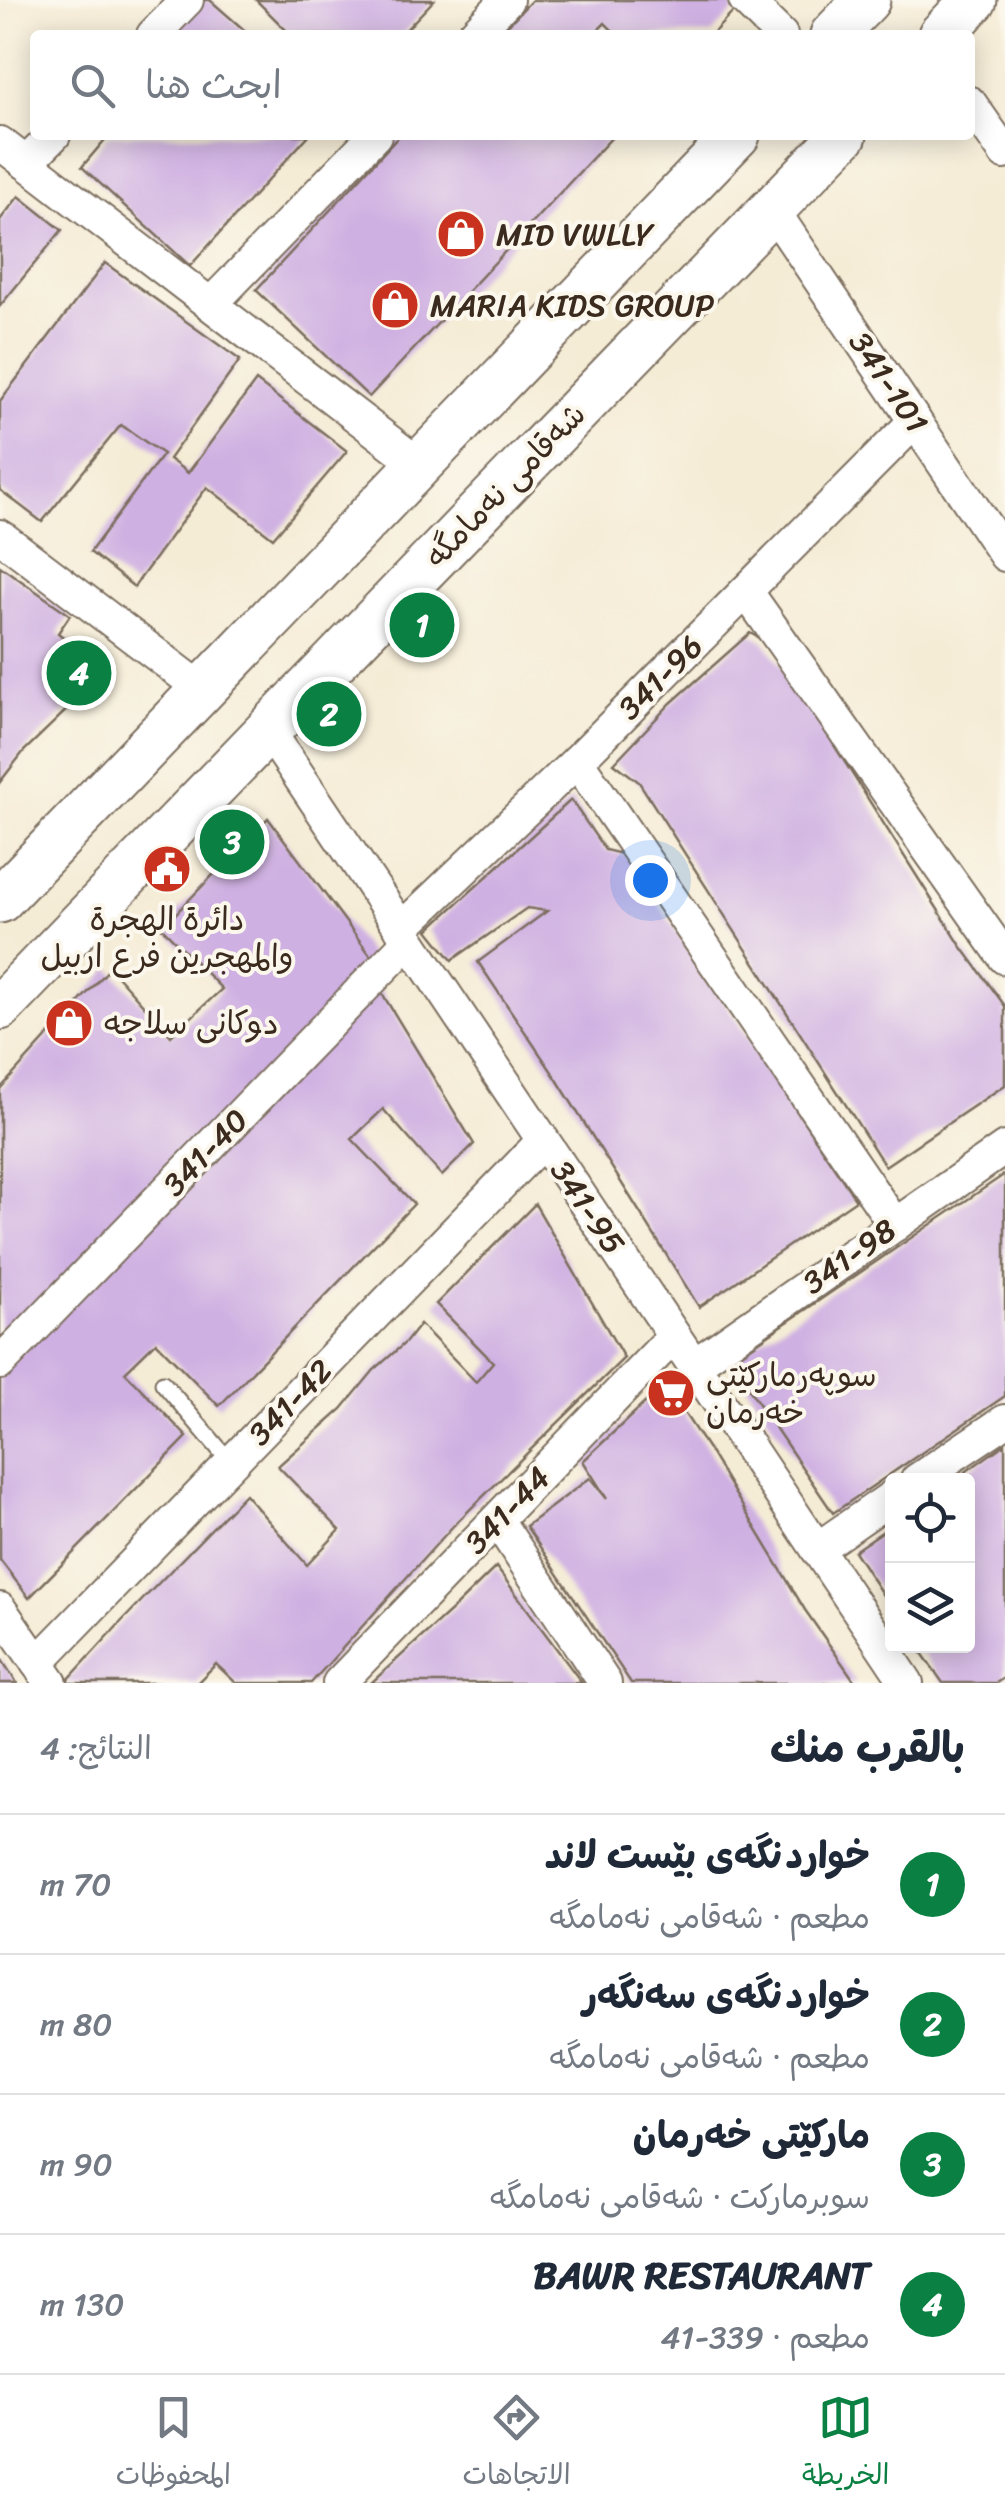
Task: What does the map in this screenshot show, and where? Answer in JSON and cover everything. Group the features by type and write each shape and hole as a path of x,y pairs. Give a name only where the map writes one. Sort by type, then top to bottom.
{"main road":[{"path":"839,30 867,0"},
{"path":"945,30 974,0"},
{"path":"0,900 732,140"},
{"name":"شەقامی نەمامگە","path":"0,1007 839,140"},
{"path":"567,312 622,364"},
{"path":"76,823 127,876"}],"street":[{"path":"158,30 187,0"},
{"path":"478,30 507,0"},
{"path":"745,0 776,30"},
{"path":"975,110 1005,153"},
{"path":"26,162 49,140"},
{"path":"212,303 371,140"},
{"path":"0,143 420,465"},
{"name":"341-101","path":"772,209 1005,555"},
{"name":"341-96","path":"405,935 915,421"},
{"path":"0,536 202,690"},
{"path":"746,591 1005,958"},
{"name":"341-95","path":"268,730 907,1683"},
{"path":"577,761 894,1225"},
{"name":"341-40","path":"0,1363 405,935"},
{"name":"341-42","path":"44,1673 231,1463 544,1141"},
{"name":"341-98","path":"694,1365 1005,1148"},
{"name":"341-44","path":"339,1683 674,1336"},
{"path":"927,1473 1005,1421"},
{"path":"817,1548 885,1502"},
{"path":"498,1520 604,1683"},
{"path":"0,1608 44,1673"}],"lane":[{"path":"163,1383 231,1463"}],"building":[{"path":"202,0 210,0 244,30 175,30"},
{"path":"256,0 434,0 406,30 286,30"},
{"path":"532,0 727,0 736,9 716,30 612,30 605,23 598,30 503,30"},
{"path":"105,140 304,140 190,266 82,167"},
{"path":"395,140 609,140 369,397 256,290"},
{"path":"19,196 62,230 0,306 0,220"},
{"path":"105,263 240,360 169,459 188,473 256,381 347,451 273,538 207,487 134,587 90,552 163,454 121,425 42,522 0,490 0,401"},
{"path":"0,566 70,615 58,633 107,671 24,751 0,782"},
{"path":"750,633 764,641 815,715 961,946 1005,1006 1005,1085 885,1166 639,782 614,763 671,703"},
{"path":"571,800 605,850 626,855 856,1200 699,1307 556,1078 478,962 547,911 527,908 452,960 428,930"},
{"path":"268,818 377,964 41,1302 0,1338 0,1089 110,968 171,1036 222,989 162,928"},
{"path":"377,985 474,1144 442,1176 383,1109 352,1139 414,1204 219,1406 156,1342 125,1372 187,1437 29,1598 0,1560 0,1373"},
{"path":"1005,1174 1005,1396 892,1473 885,1473 885,1478 833,1513 730,1361"},
{"path":"535,1204 624,1358 454,1525 311,1683 236,1683 216,1664 197,1683 69,1683 121,1622 245,1494 307,1565 340,1530 278,1466 342,1409 420,1324 476,1382 493,1362 436,1304"},
{"path":"665,1384 805,1610 856,1683 631,1683 526,1526 590,1478 607,1499 583,1461"},
{"path":"1005,1444 1005,1677 996,1683 943,1683 922,1653 975,1653 975,1473 964,1473"},
{"path":"885,1530 885,1598 854,1551"},
{"path":"496,1567 582,1683 371,1683 457,1605"},
{"path":"0,1657 11,1674 17,1683 0,1683"}],"place":[{"name":"MID VWLLY","path":"461,234"},
{"name":"MARIA KIDS GROUP","path":"395,305"},
{"name":"خواردنگەی بێست لاند","path":"422,625"},
{"name":"BAWR RESTAURANT","path":"79,673"},
{"name":"خواردنگەی سەنگەر","path":"329,714"},
{"name":"مارکێتی خەرمان","path":"232,842"},
{"name":"دائرة الهجرة والمهجرين فرع اربيل","path":"167,869"},
{"name":"دوكانى سلاجه","path":"69,1023"},
{"name":"سوپەرمارکێتی خەرمان","path":"671,1393"}]}
